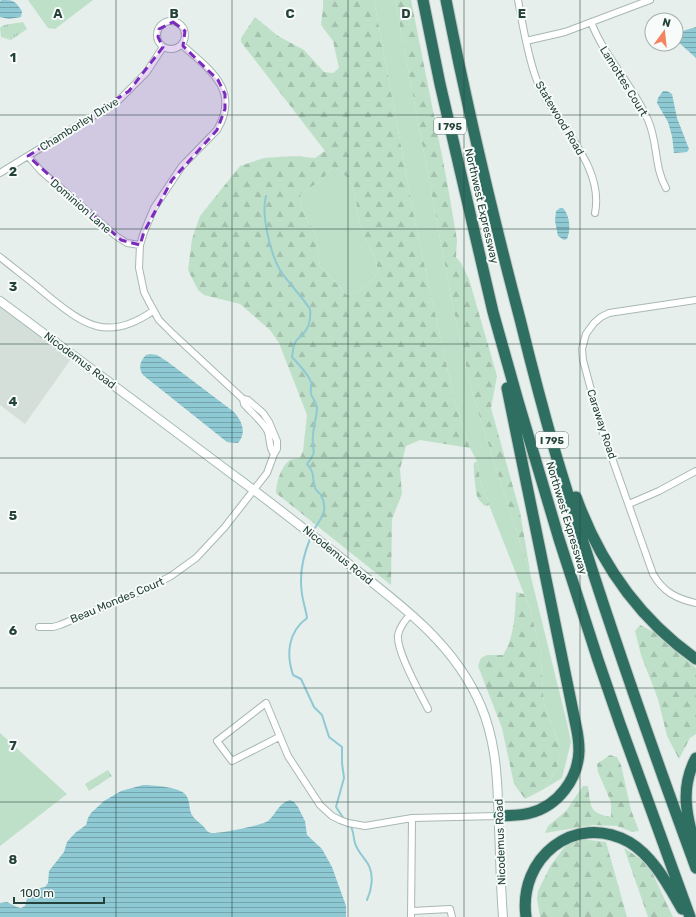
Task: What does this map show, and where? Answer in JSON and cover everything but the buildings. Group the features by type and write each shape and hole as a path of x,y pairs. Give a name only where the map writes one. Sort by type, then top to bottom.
{"highway":[{"name":"Northwest Expressway","path":"423,0 492,312 559,539 595,653 688,916"},
{"name":"Northwest Expressway","path":"446,0 461,78 486,184 539,394 596,584 661,775 696,868"},
{"path":"492,312 575,719 579,751 574,776 564,792 558,798 549,805 530,813 499,816"},
{"path":"539,394 561,451 582,513 604,559 615,577 651,622 668,638 696,659"},
{"path":"696,758 687,779 685,803 696,848"},
{"path":"526,917 525,906 527,887 532,871 541,858 555,845 564,840 584,834 594,833 622,839 636,847 665,880 688,916"}],"street":[{"name":"Statewood Road","path":"518,0 534,72 542,90 582,153 594,182 597,203 595,213"},
{"path":"526,41 565,32 650,0"},
{"path":"168,22 176,22 182,27 185,36 182,45 172,49 163,47 158,34 161,26 168,22"},
{"name":"Lamottes Court","path":"591,22 601,44 635,96 649,122 656,147 660,173 666,188"},
{"path":"182,45 218,80 225,94 226,109 221,124 217,130 182,166 161,197 144,232 140,245 139,268 144,292 153,311 173,334 243,399 248,400 263,413 272,427 277,441 277,449 267,473 254,490"},
{"name":"Chamborley Drive","path":"0,173 119,100 146,73 163,47"},
{"name":"Dominion Lane","path":"28,156 41,171 116,236 127,243 140,245"},
{"path":"0,257 69,313 86,323 104,328 124,326 135,323 153,311"},
{"name":"Caraway Road","path":"696,300 609,313 594,323 586,334 582,349 585,369 601,427 647,559 658,583 665,590 675,597 696,603"},
{"name":"Nicodemus Road","path":"0,301 305,529 411,614 453,657 467,678 481,707 487,722 495,755 503,917"},
{"path":"629,504 665,488 696,471"},
{"name":"Beau Mondes Court","path":"39,627 53,627 60,625 144,590 172,576 191,562 206,548 254,490"},
{"path":"411,614 400,627 398,641 403,657 428,709"},
{"path":"280,737 232,761 217,742 266,703 288,756 320,805 332,816 348,823 357,825 372,825 392,820 412,818 499,816"},
{"path":"412,818 412,914 450,909 452,917"}],"highlighted area":[{"path":"173,22 185,31 183,46 218,80 225,94 225,109 217,130 172,180 144,232 140,245 121,240 28,156 129,91 163,47 158,37 159,29"}],"shaded area":[{"path":"0,307 71,359 25,424 0,405"}],"green space":[{"path":"28,0 93,0 55,29 48,28"},
{"path":"323,0 374,0 416,227 455,403 470,448 420,440 406,446 400,469 402,494 392,519 391,585 276,493 278,480 284,466 290,460 300,458 303,451 307,415 279,343 270,330 240,304 204,295 198,290 188,270 192,239 200,216 240,166 264,158 294,156 315,158 325,151 241,42 241,38 255,17 278,36 304,50 324,72 333,73 339,68 333,41 321,25","holes":["332,168 336,168 349,180 352,186 361,228 374,255 377,266 375,276 369,284 347,295 320,266 316,236 304,213 300,200 301,193 321,181"]},
{"path":"374,0 395,0 453,307 473,396 531,577 567,723 571,742 562,778 544,789 557,769 560,747 544,704 540,648 530,609 481,485 477,461 470,448 455,403 416,227"},
{"path":"395,0 411,0 446,176 457,240 456,257 461,263 469,279 497,376 491,408 520,512 531,577 473,396 453,307"},
{"path":"23,22 27,29 11,40 1,37 0,28 4,25"},
{"path":"332,168 336,168 343,174 352,186 361,228 374,255 377,266 375,276 369,284 347,295 320,266 316,236 304,213 300,200 301,193 321,181"},
{"path":"477,461 481,485 489,505 485,506 477,496 474,463"},
{"path":"516,592 524,594 530,609 540,648 544,704 560,747 557,769 544,789 525,799 514,784 502,728 478,666 481,658 487,655 503,655 507,648 514,624"},
{"path":"640,625 654,632 696,668 696,734 690,738 679,759 667,736 658,699 641,655 635,631"},
{"path":"0,733 67,794 0,846"},
{"path":"610,755 617,757 621,765 631,810 639,831 632,832 617,826 593,825 545,833 548,826 566,811 583,786 588,786 591,804 594,811 611,817 611,802 598,772 597,764"},
{"path":"108,770 112,776 89,791 85,784"},
{"path":"580,839 606,842 627,917 540,917 537,899 538,891 551,865 566,845"},
{"path":"624,848 641,859 651,870 673,917 648,917"}],"water":[{"path":"9,0 16,3 22,11 21,17 9,19 0,17 0,1"},
{"path":"696,27 696,58 684,47 684,31"},
{"path":"663,91 667,91 672,94 677,118 689,149 687,152 674,153 672,136 668,122 657,103 658,98"},
{"path":"563,208 565,211 569,223 567,239 564,240 558,236 555,221 556,211"},
{"path":"146,355 157,355 168,362 234,412 241,423 243,431 241,439 238,443 227,442 143,375 140,367 141,362"},
{"path":"143,785 170,788 184,793 188,798 192,815 210,833 232,831 264,823 271,818 286,801 290,800 294,802 305,821 307,835 322,849 332,867 346,906 346,917 0,917 0,903 7,902 21,908 25,906 30,890 45,887 48,883 49,871 64,852 67,842 75,833 86,825 91,813 104,801 121,791"}],"waterway":[{"path":"266,196 265,213 267,233 276,263 310,309 309,325 295,343 292,357 310,379 311,394 317,406 313,433 314,453 307,464 312,472 315,489 321,495 324,504 324,512 315,528"},
{"path":"310,539 305,552 301,573 302,597 307,618 292,637 289,651 293,675 301,679 314,707 322,715 329,737 342,747 344,778 336,807 344,819"},
{"path":"350,825 353,831 356,846 370,868 372,877 367,900"}]}
